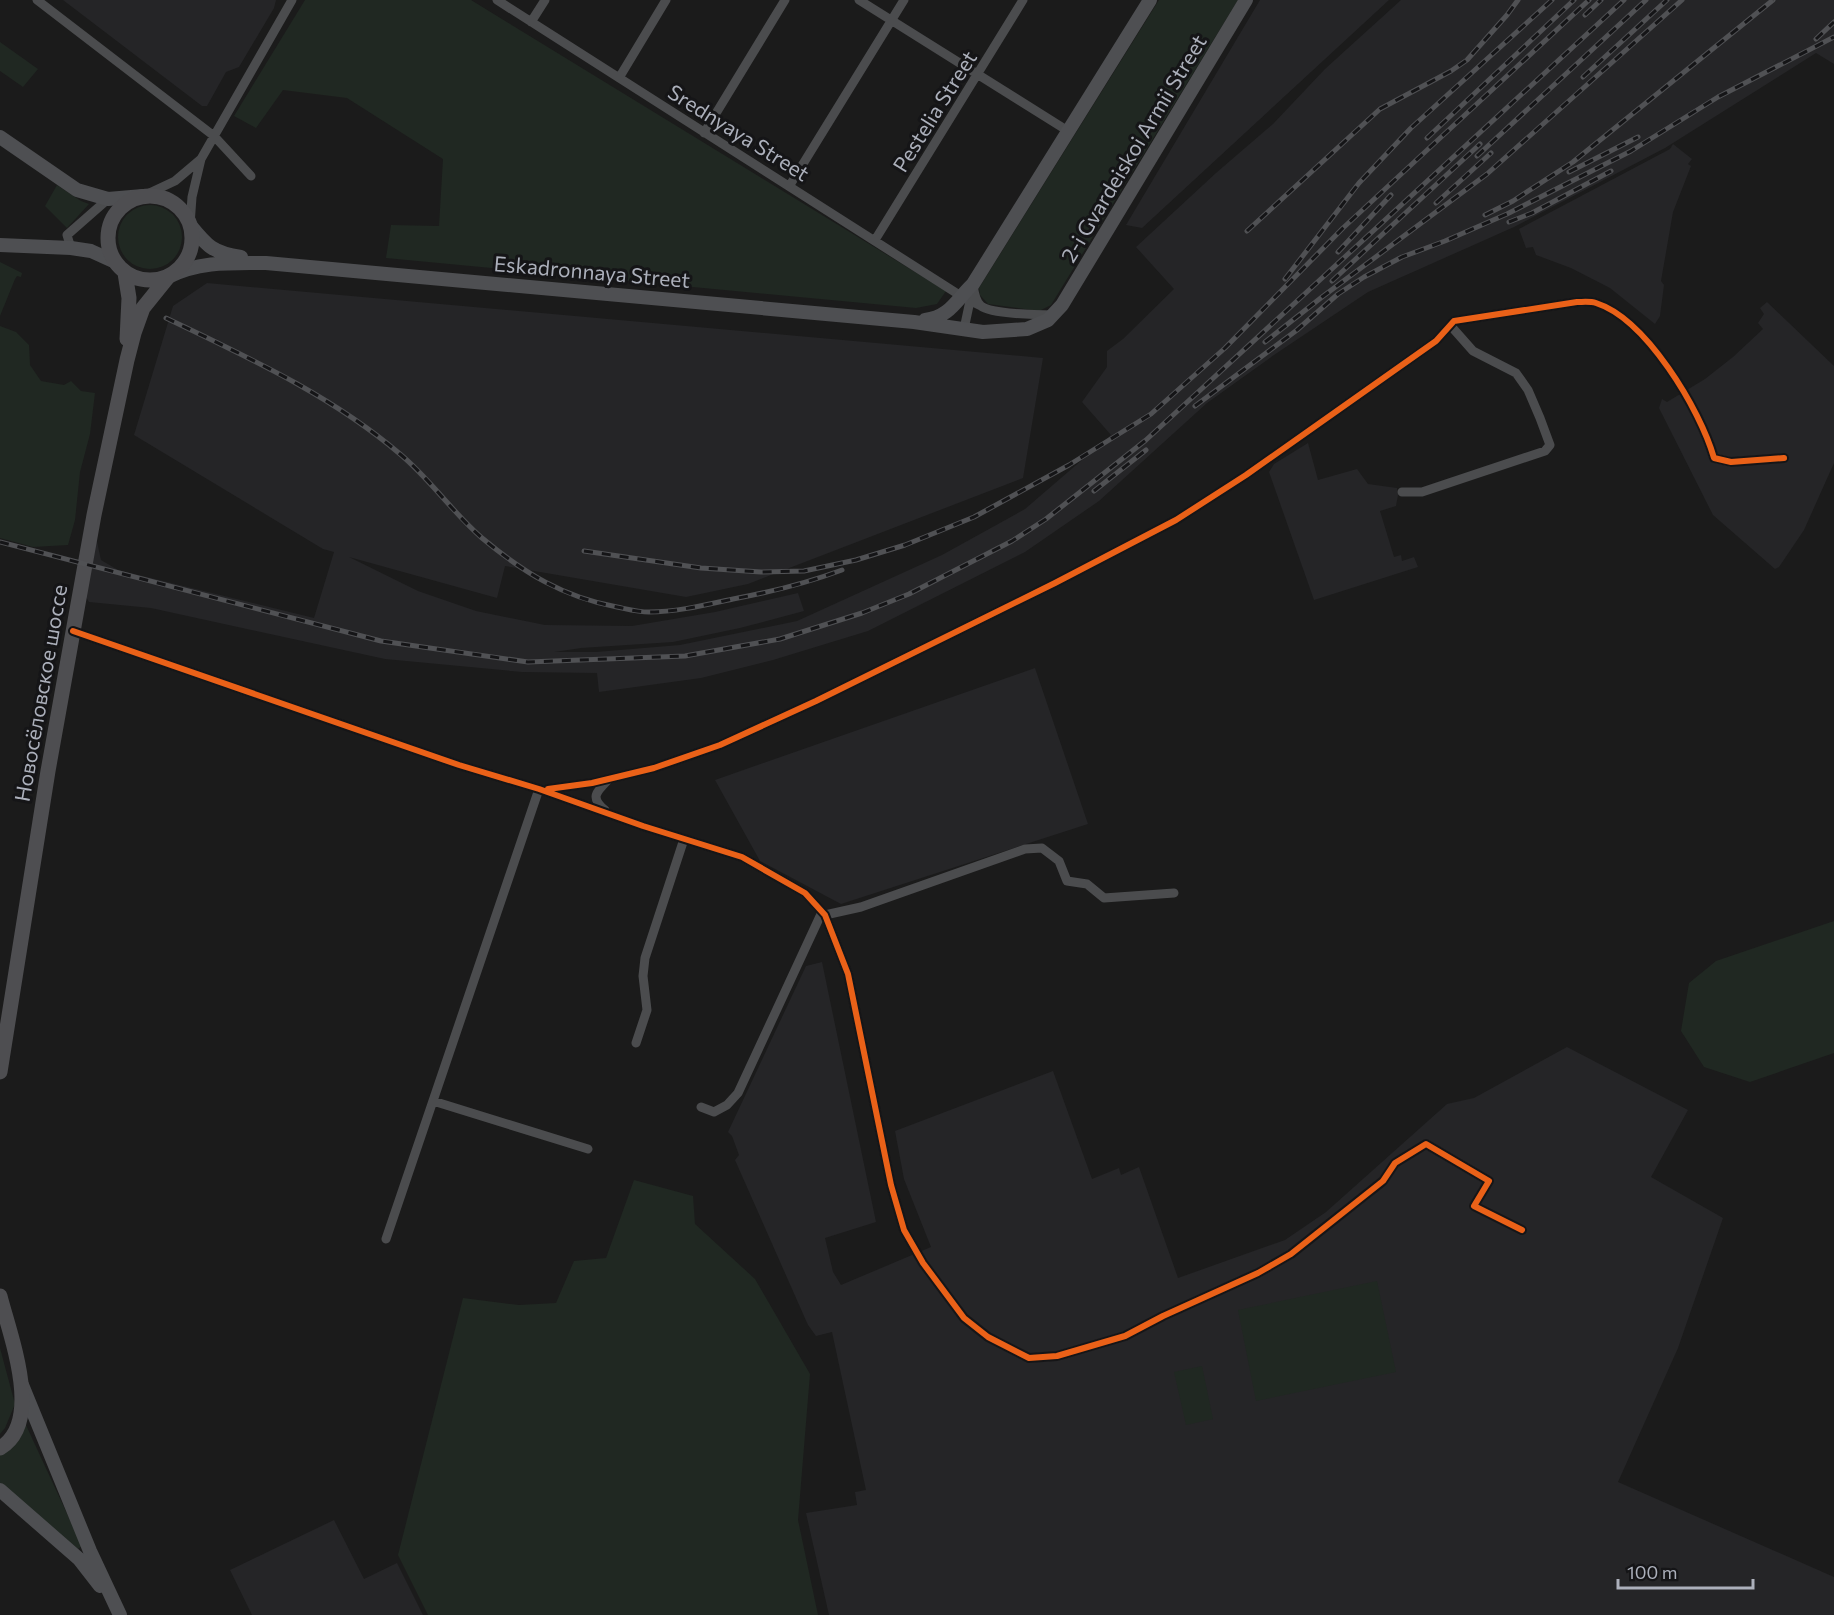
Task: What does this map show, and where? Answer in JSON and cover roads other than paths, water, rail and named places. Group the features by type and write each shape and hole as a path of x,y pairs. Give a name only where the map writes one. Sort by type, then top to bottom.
{"main road":[{"path":"914,322 937,319 966,298 1150,0"},
{"name":"2-i Gvardeiskoi Armii Street","path":"1053,315 1062,305 1246,0"},
{"path":"0,137 77,190 108,199 157,196 171,201 187,216 193,239 189,254 181,267 168,277"},
{"path":"113,261 107,239 115,214 129,201 143,196"},
{"path":"190,225 209,248 218,253 266,263"},
{"path":"0,245 92,251 113,261 125,273 145,281 168,277 183,269 202,265 266,263"},
{"name":"Eskadronnaya Street","path":"266,263 914,322 983,332 1027,329 1048,320 1053,315"},
{"name":"Новосёловское шоссе","path":"125,273 129,298 127,360"},
{"name":"Новосёловское шоссе","path":"0,1072 43,799 84,566 127,360 143,308 168,277"},
{"path":"0,1296 21,1382 23,1405 20,1424 13,1437 0,1448"},
{"path":"21,1382 120,1615"},
{"path":"0,1490 79,1559 113,1602"}],"street":[{"path":"37,0 214,136 251,176"},
{"path":"190,225 192,197 201,159 292,0"},
{"name":"Srednyaya Street","path":"497,0 966,298 987,309 1030,315 1053,315"},
{"path":"531,22 545,0"},
{"path":"618,78 666,0"},
{"path":"704,132 785,0"},
{"path":"860,0 1068,131"},
{"path":"790,185 904,0"},
{"name":"Pestelia Street","path":"875,240 1023,0"},
{"path":"143,196 175,181 201,159"},
{"path":"71,248 67,235 108,199"},
{"path":"973,284 976,299 981,306"},
{"path":"964,329 966,298"},
{"path":"539,789 557,789 609,779 654,768 720,745 805,706 1055,583 1168,524 1246,475 1436,341 1454,321 1577,302 1594,303 1619,315 1651,345 1678,382 1710,443 1714,458 1731,462 1784,458"},
{"path":"1402,492 1422,492 1545,451 1550,445 1528,390 1516,373 1473,351 1450,325"},
{"path":"73,631 459,765 539,789 742,857 805,893 824,914 848,974 889,1177 904,1230 923,1263 964,1318 988,1336 1029,1358 1057,1356 1125,1336 1163,1316 1258,1273 1291,1254 1372,1190"},
{"path":"609,779 600,788 596,797 600,806 611,815"},
{"path":"386,1239 539,789"},
{"path":"636,1043 648,1010 642,976 645,958 684,839"},
{"path":"824,914 861,907 1025,849 1042,848 1059,861 1067,881 1087,884 1104,898 1174,893"},
{"path":"700,1107 714,1112 727,1105 738,1093 824,914"},
{"path":"433,1101 588,1149"},
{"path":"1383,1181 1395,1163 1426,1144 1489,1181 1474,1206 1522,1230"}],"railway":[{"path":"1247,231 1380,109 1467,60 1518,0"},
{"path":"1285,279 1359,183 1411,128 1552,0"},
{"path":"1427,138 1574,0"},
{"path":"584,551 701,568 761,572 804,571 856,560 905,545 974,517 1069,465 1151,414 1225,348 1343,228 1589,0"},
{"path":"1585,15 1601,0"},
{"path":"0,542 381,641 528,662 685,656 780,639 862,613 909,594 1012,541 1046,519 1146,440 1624,0"},
{"path":"1477,156 1646,0"},
{"path":"1583,77 1667,0"},
{"path":"1265,342 1487,174 1682,0"},
{"path":"1485,215 1513,201 1573,162 1773,0"},
{"path":"1816,39 1834,22"},
{"path":"1195,406 1297,330 1338,294 1364,277 1402,257 1507,214 1631,151 1718,97 1834,37"},
{"path":"1569,172 1638,137"},
{"path":"1332,281 1480,144"},
{"path":"1436,203 1491,153"},
{"path":"1509,222 1532,213 1611,171"},
{"path":"1338,252 1391,195"},
{"path":"166,318 288,378 346,413 400,454 471,528 498,551 529,573 579,597 637,611 670,611 775,590 842,570"},
{"path":"1094,491 1146,450"}]}
